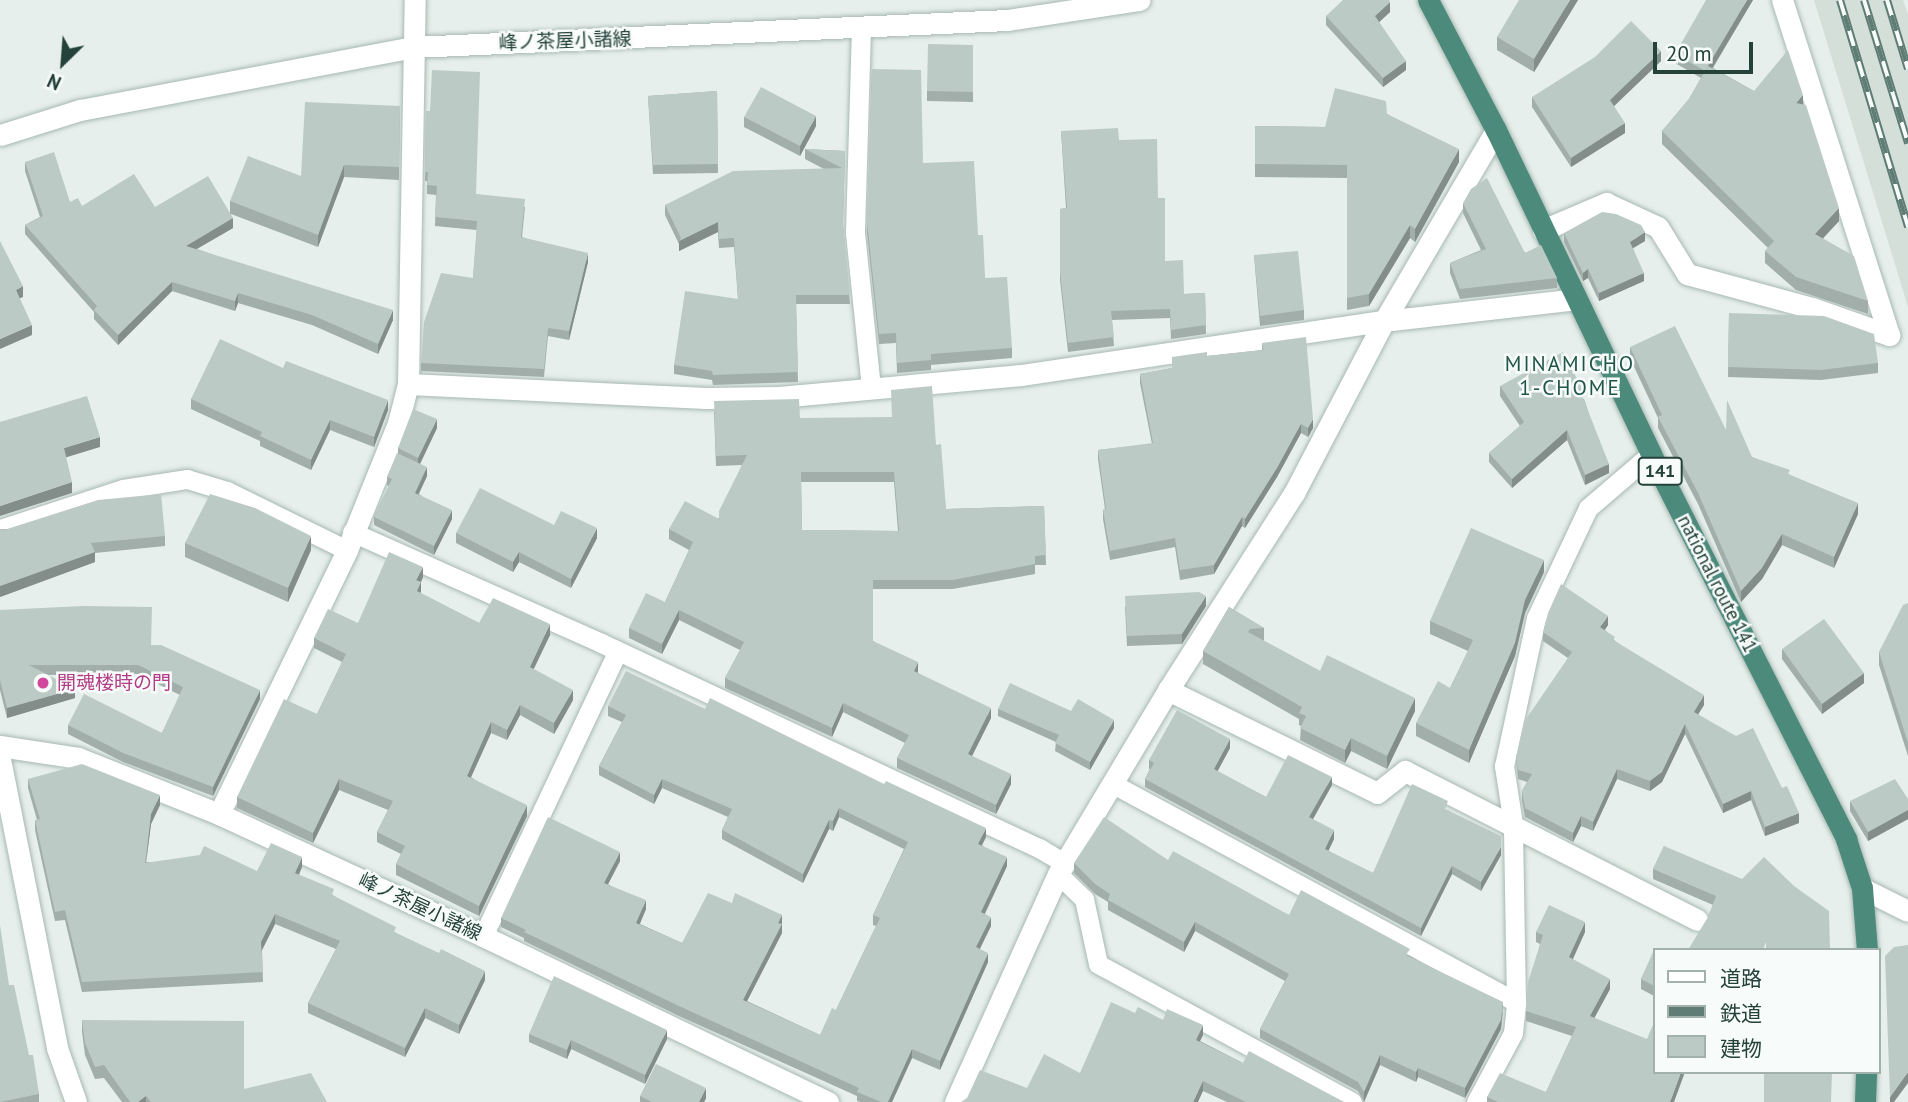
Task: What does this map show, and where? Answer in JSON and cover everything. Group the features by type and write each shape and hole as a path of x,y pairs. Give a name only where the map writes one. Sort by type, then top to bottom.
{"highway":[{"name":"national route 141","path":"1428,0 1496,131 1651,454 1846,839 1862,888 1867,948"},
{"path":"1865,1102 1866,1074"}],"street":[{"path":"219,814 349,541 398,423 408,384 415,0"},
{"name":"峰ノ茶屋小諸線","path":"0,135 80,110 413,47 1007,20 1139,0"},
{"path":"1543,230 1606,203 1658,227 1687,274 1812,308 1889,335 1783,0"},
{"path":"955,1102 1061,869 1168,690 1294,493 1384,321 1496,131"},
{"path":"408,384 706,398 779,397 1021,375 1384,321 1576,299"},
{"path":"1168,690 1377,793 1405,771 1697,920"},
{"name":"峰ノ茶屋小諸線","path":"0,746 78,758 219,814 483,936 828,1102"},
{"path":"0,758 57,1048 76,1102"},
{"path":"1862,888 1908,911"}],"lane":[{"path":"861,28 855,233 871,389"},
{"path":"1476,1102 1513,1032 1516,1002 1513,824 1504,766 1536,618 1588,508 1651,454"},
{"path":"0,529 123,489 187,480 227,491 618,651 1039,848 1061,869 1084,899 1098,964 1352,1102"},
{"path":"483,936 618,651"},
{"path":"1113,784 1516,1002"}],"shaded area":[{"path":"1814,0 1903,0 1908,15 1908,307"}],"building":[{"path":"1343,0 1389,0 1375,16 1406,61 1383,78 1326,16"},
{"path":"1519,0 1570,0 1534,59 1497,37"},
{"path":"1706,0 1747,0 1705,71 1675,54"},
{"path":"1631,21 1661,51 1610,100 1625,123 1571,158 1532,97 1595,57"},
{"path":"928,44 973,45 973,92 927,91"},
{"path":"1788,50 1803,95 1796,103 1806,105 1839,208 1815,234 1854,256 1868,301 1796,277 1765,251 1774,241 1662,131 1689,99 1708,66 1754,91"},
{"path":"872,69 921,70 923,163 974,161 978,235 983,235 985,278 1007,277 1012,348 931,354 931,360 897,363 896,333 879,334 867,222"},
{"path":"432,70 480,72 476,194 525,199 521,237 588,253 569,331 548,328 544,369 421,363 424,322 441,273 473,278 477,221 435,217 437,186 427,185 428,172 425,172 426,111 430,111"},
{"path":"761,87 816,116 800,146 744,117"},
{"path":"1335,88 1386,101 1387,114 1459,149 1415,229 1410,225 1369,294 1347,298 1347,165 1255,164 1255,126 1325,127"},
{"path":"717,91 718,164 653,165 648,96"},
{"path":"305,102 400,106 399,167 344,165 318,235 230,201 248,156 301,176"},
{"path":"1118,128 1119,140 1157,139 1158,198 1165,198 1165,261 1183,260 1184,294 1205,293 1206,325 1171,330 1170,309 1111,311 1114,337 1068,343 1060,271 1060,209 1067,208 1061,131"},
{"path":"805,149 845,151 843,223 850,295 796,295 798,372 713,375 712,371 674,365 685,291 738,299 734,238 719,239 718,222 679,241 681,238 665,205 733,171 842,168"},
{"path":"54,152 70,202 78,198 82,206 134,174 155,207 208,176 233,218 186,246 393,310 378,344 312,315 238,293 235,301 172,282 118,335 94,310 97,306 25,225 43,216 25,162"},
{"path":"1487,178 1525,253 1541,245 1557,278 1460,289 1450,263 1486,249 1463,203 1471,189"},
{"path":"1602,212 1616,214 1641,225 1645,232 1630,242 1644,273 1599,293 1588,269 1583,273 1564,233"},
{"path":"0,241 23,286 16,290 32,325 0,339"},
{"path":"1298,251 1304,310 1260,316 1254,255"},
{"path":"1729,313 1824,316 1874,334 1878,363 1821,370 1728,367"},
{"path":"1675,326 1726,430 1727,400 1752,457 1790,470 1788,474 1858,503 1834,557 1782,534 1762,568 1741,591 1698,493 1658,417 1662,415 1630,347"},
{"path":"1306,337 1313,419 1308,428 1301,424 1277,468 1245,519 1242,517 1214,565 1180,570 1175,538 1110,551 1103,510 1106,509 1098,450 1153,443 1140,374 1172,368 1172,357 1207,352 1207,356 1263,350 1262,343"},
{"path":"220,339 283,368 286,361 388,400 374,437 330,420 311,460 260,436 262,432 191,399"},
{"path":"1563,352 1584,392 1581,393 1609,464 1585,475 1567,430 1512,479 1489,453 1524,422 1500,386"},
{"path":"932,386 936,445 941,444 946,509 1044,506 1046,555 1035,556 1035,564 953,580 873,580 873,641 918,662 914,671 991,708 968,754 1011,774 996,805 897,758 909,735 843,703 832,728 725,678 744,642 679,610 662,644 629,628 646,593 665,602 693,542 669,529 685,501 719,519 719,511 747,455 716,456 714,401 799,399 800,418 892,417 891,390","holes":["801,472 894,472 899,531 802,530"]},
{"path":"87,396 100,437 64,448 72,482 0,506 0,422"},
{"path":"413,409 437,419 418,458 398,448"},
{"path":"397,453 427,467 415,493 452,510 434,546 374,517 392,479 387,477"},
{"path":"480,488 554,525 561,511 597,528 571,579 519,552 513,562 456,533"},
{"path":"161,494 165,536 91,543 95,552 0,586 0,529 98,500"},
{"path":"210,494 255,508 311,536 288,588 185,543"},
{"path":"1471,528 1544,560 1525,600 1515,643 1469,750 1416,723 1438,681 1450,688 1473,640 1430,621"},
{"path":"389,552 423,567 416,580 421,582 417,591 479,623 493,598 550,624 530,667 573,690 554,723 520,705 507,730 491,722 467,776 527,805 479,906 396,864 405,846 377,832 393,801 339,779 313,833 237,797 284,699 317,714 346,654 314,638 328,609 358,623"},
{"path":"1561,584 1608,616 1600,627 1615,637 1613,640 1704,695 1694,712 1736,736 1753,728 1782,788 1787,786 1799,813 1765,827 1751,791 1723,804 1685,724 1662,772 1650,781 1617,769 1593,822 1581,816 1573,833 1525,808 1522,791 1532,774 1518,770 1516,757 1524,722 1572,652 1543,632"},
{"path":"1199,592 1206,596 1182,634 1127,636 1125,596"},
{"path":"1908,603 1908,743 1879,652 1903,605"},
{"path":"83,606 152,607 151,645 161,645 260,690 213,787 123,753 68,725 84,694 162,733 183,687 138,665 29,665 75,689 7,708 0,680 0,610"},
{"path":"1229,607 1264,628 1250,629 1248,632 1320,671 1327,655 1415,698 1387,756 1351,738 1345,750 1300,728 1306,716 1299,713 1302,707 1203,651"},
{"path":"1824,619 1864,673 1822,704 1782,649"},
{"path":"626,671 705,709 710,698 884,784 886,781 986,828 978,844 1007,857 981,912 991,917 976,947 988,953 940,1061 912,1049 888,1102 881,1102 857,1092 859,1088 679,1006 524,932 526,930 501,918 548,817 620,852 604,883 646,900 636,923 682,943 708,893 732,903 735,893 782,915 778,923 782,924 743,1000 820,1035 832,1008 836,1010 880,918 873,915 908,842 839,808 833,821 829,820 803,874 722,830 732,809 662,779 654,795 599,766 626,715 608,706"},
{"path":"1010,683 1071,711 1078,699 1114,720 1090,762 1055,743 1059,735 998,709"},
{"path":"1177,710 1230,739 1214,769 1266,797 1288,755 1332,777 1309,817 1334,830 1325,849 1373,873 1412,784 1448,801 1445,809 1501,836 1501,847 1481,882 1452,866 1421,928 1145,779 1154,763 1149,760"},
{"path":"82,764 160,795 151,814 145,863 200,855 204,846 257,871 271,843 302,857 295,873 334,889 332,895 396,927 394,932 439,953 441,949 485,971 459,1025 425,1008 405,1048 308,1003 340,941 275,914 261,942 263,972 82,982 65,910 55,912 35,820 40,819 28,779"},
{"path":"1895,779 1908,799 1908,810 1868,832 1850,801"},
{"path":"1104,817 1168,860 1173,851 1289,915 1301,890 1410,949 1406,955 1503,1002 1501,1020 1465,1088 1418,1068 1416,1072 1380,1055 1364,1092 1358,1082 1260,1029 1289,974 1195,922 1184,942 1108,900 1110,894 1095,884 1074,863"},
{"path":"1664,846 1742,879 1764,857 1794,886 1829,911 1830,948 1766,948 1766,942 1764,948 1689,948 1708,917 1716,896 1653,869"},
{"path":"1549,905 1585,922 1569,957 1610,979 1590,1016 1647,1039 1652,1027 1652,1074 1680,1074 1670,1102 1498,1102 1487,1097 1500,1073 1546,1092 1576,1027 1526,1011 1528,982 1543,935 1536,932"},
{"path":"0,925 9,985 14,985 29,1055 33,1055 39,1094 0,1102"},
{"path":"1908,945 1908,1072 1890,1097 1885,956 1894,947"},
{"path":"1652,954 1652,985 1641,979"},
{"path":"554,976 667,1030 645,1075 571,1040 567,1050 529,1034"},
{"path":"1111,1002 1135,1013 1138,1007 1163,1020 1167,1009 1203,1025 1196,1040 1243,1063 1249,1051 1344,1102 1246,1102 1203,1081 1193,1102 961,1102 967,1098 980,1070 1027,1088 1044,1054 1080,1073"},
{"path":"82,1020 244,1021 244,1089 311,1073 327,1102 151,1102 146,1096 138,1102 130,1102 104,1065 95,1067 85,1043"},
{"path":"656,1064 706,1088 699,1102 652,1102 640,1096"},
{"path":"1764,1074 1832,1074 1831,1102 1764,1102"}],"railway":[{"path":"1840,0 1908,227"},
{"path":"1864,0 1908,143"},
{"path":"1887,0 1908,69"}],"place":[{"name":"開魂楼時の門","path":"43,683"}],"district":[{"name":"MINAMICHO 1-CHOME","path":"1570,376"}]}
